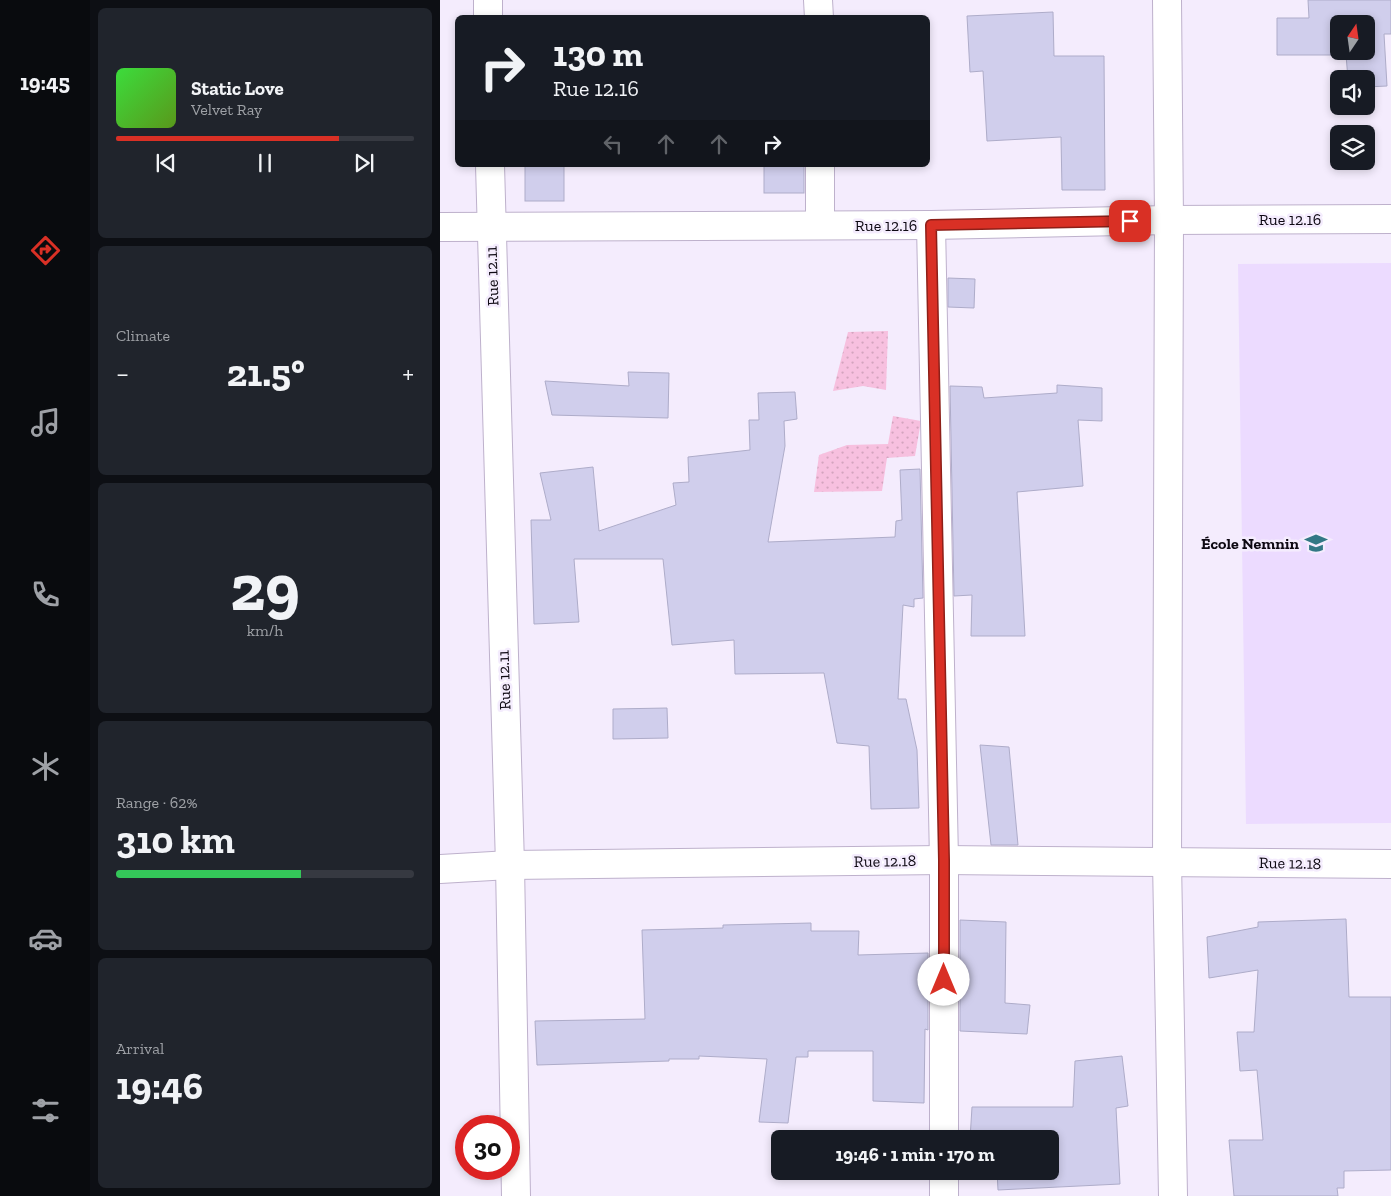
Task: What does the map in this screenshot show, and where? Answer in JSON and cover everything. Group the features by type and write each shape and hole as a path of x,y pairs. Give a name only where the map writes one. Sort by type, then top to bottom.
{"street":[{"path":"488,0 488,15"},
{"path":"818,0 819,15"},
{"path":"1167,0 1169,220 1167,861 1173,1196"},
{"name":"Rue 12.11","path":"490,167 490,226 510,865 516,1196"},
{"path":"820,167 820,225"},
{"name":"Rue 12.16","path":"440,228 490,226 931,225 1169,220 1391,219"},
{"path":"931,225 944,860 944,1130"},
{"name":"Rue 12.18","path":"440,869 510,865 944,860 1391,864"},
{"path":"944,1180 944,1196"}],"shaded area":[{"name":"École Nemnin","path":"1391,263 1391,823 1246,824 1238,264"},
{"path":"888,331 886,390 863,386 833,391 848,332"},
{"path":"893,416 921,421 915,456 887,458 882,491 814,492 819,455 847,445 888,444"}],"building":[{"path":"1308,0 1391,0 1391,34 1384,34 1387,86 1375,87 1375,70 1347,70 1346,60 1375,60 1375,15 1330,15 1330,55 1277,55 1277,18 1309,18"},
{"path":"1053,12 1054,56 1104,56 1105,190 1062,190 1061,137 987,141 983,71 970,72 967,16"},
{"path":"525,167 564,167 564,201 525,201"},
{"path":"764,167 804,167 804,193 764,193"},
{"path":"948,278 975,279 974,308 948,307"},
{"path":"628,372 669,373 668,418 552,415 545,381 629,386"},
{"path":"1057,385 1102,388 1102,421 1078,420 1083,486 1017,492 1025,636 971,636 972,595 954,596 950,386 982,387 984,398 1057,393"},
{"path":"795,392 797,419 784,421 785,446 768,542 895,537 896,521 902,520 900,470 920,469 923,598 914,599 914,607 903,605 898,699 906,699 917,750 919,808 871,809 869,746 837,743 824,673 735,674 734,640 672,645 663,559 574,559 579,622 534,624 531,520 551,520 540,473 593,467 599,531 676,505 673,483 689,482 688,457 750,450 749,420 759,420 758,393"},
{"path":"667,708 668,738 613,739 613,709"},
{"path":"980,745 1009,747 1018,845 991,845"},
{"path":"1346,919 1349,997 1391,997 1391,1170 1344,1171 1344,1188 1337,1188 1338,1196 1234,1196 1229,1140 1263,1140 1257,1070 1240,1071 1237,1032 1254,1032 1258,970 1209,978 1207,937 1258,927 1258,922"},
{"path":"960,920 1006,922 1005,1003 1030,1005 1027,1034 960,1031"},
{"path":"811,923 811,931 859,931 858,955 928,953 928,1030 925,1029 924,1103 873,1101 873,1051 808,1051 808,1057 796,1057 788,1123 759,1122 767,1059 699,1056 699,1059 669,1059 669,1061 537,1065 535,1021 645,1019 642,930 723,928 723,925"},
{"path":"1122,1056 1128,1106 1116,1108 1120,1184 998,1190 997,1180 1059,1180 1059,1130 971,1130 972,1107 1073,1107 1075,1061"}],"place":[{"name":"École Nemnin","path":"1316,543"}],"route":[{"path":"944,980 944,860 931,225 1130,221"}]}
